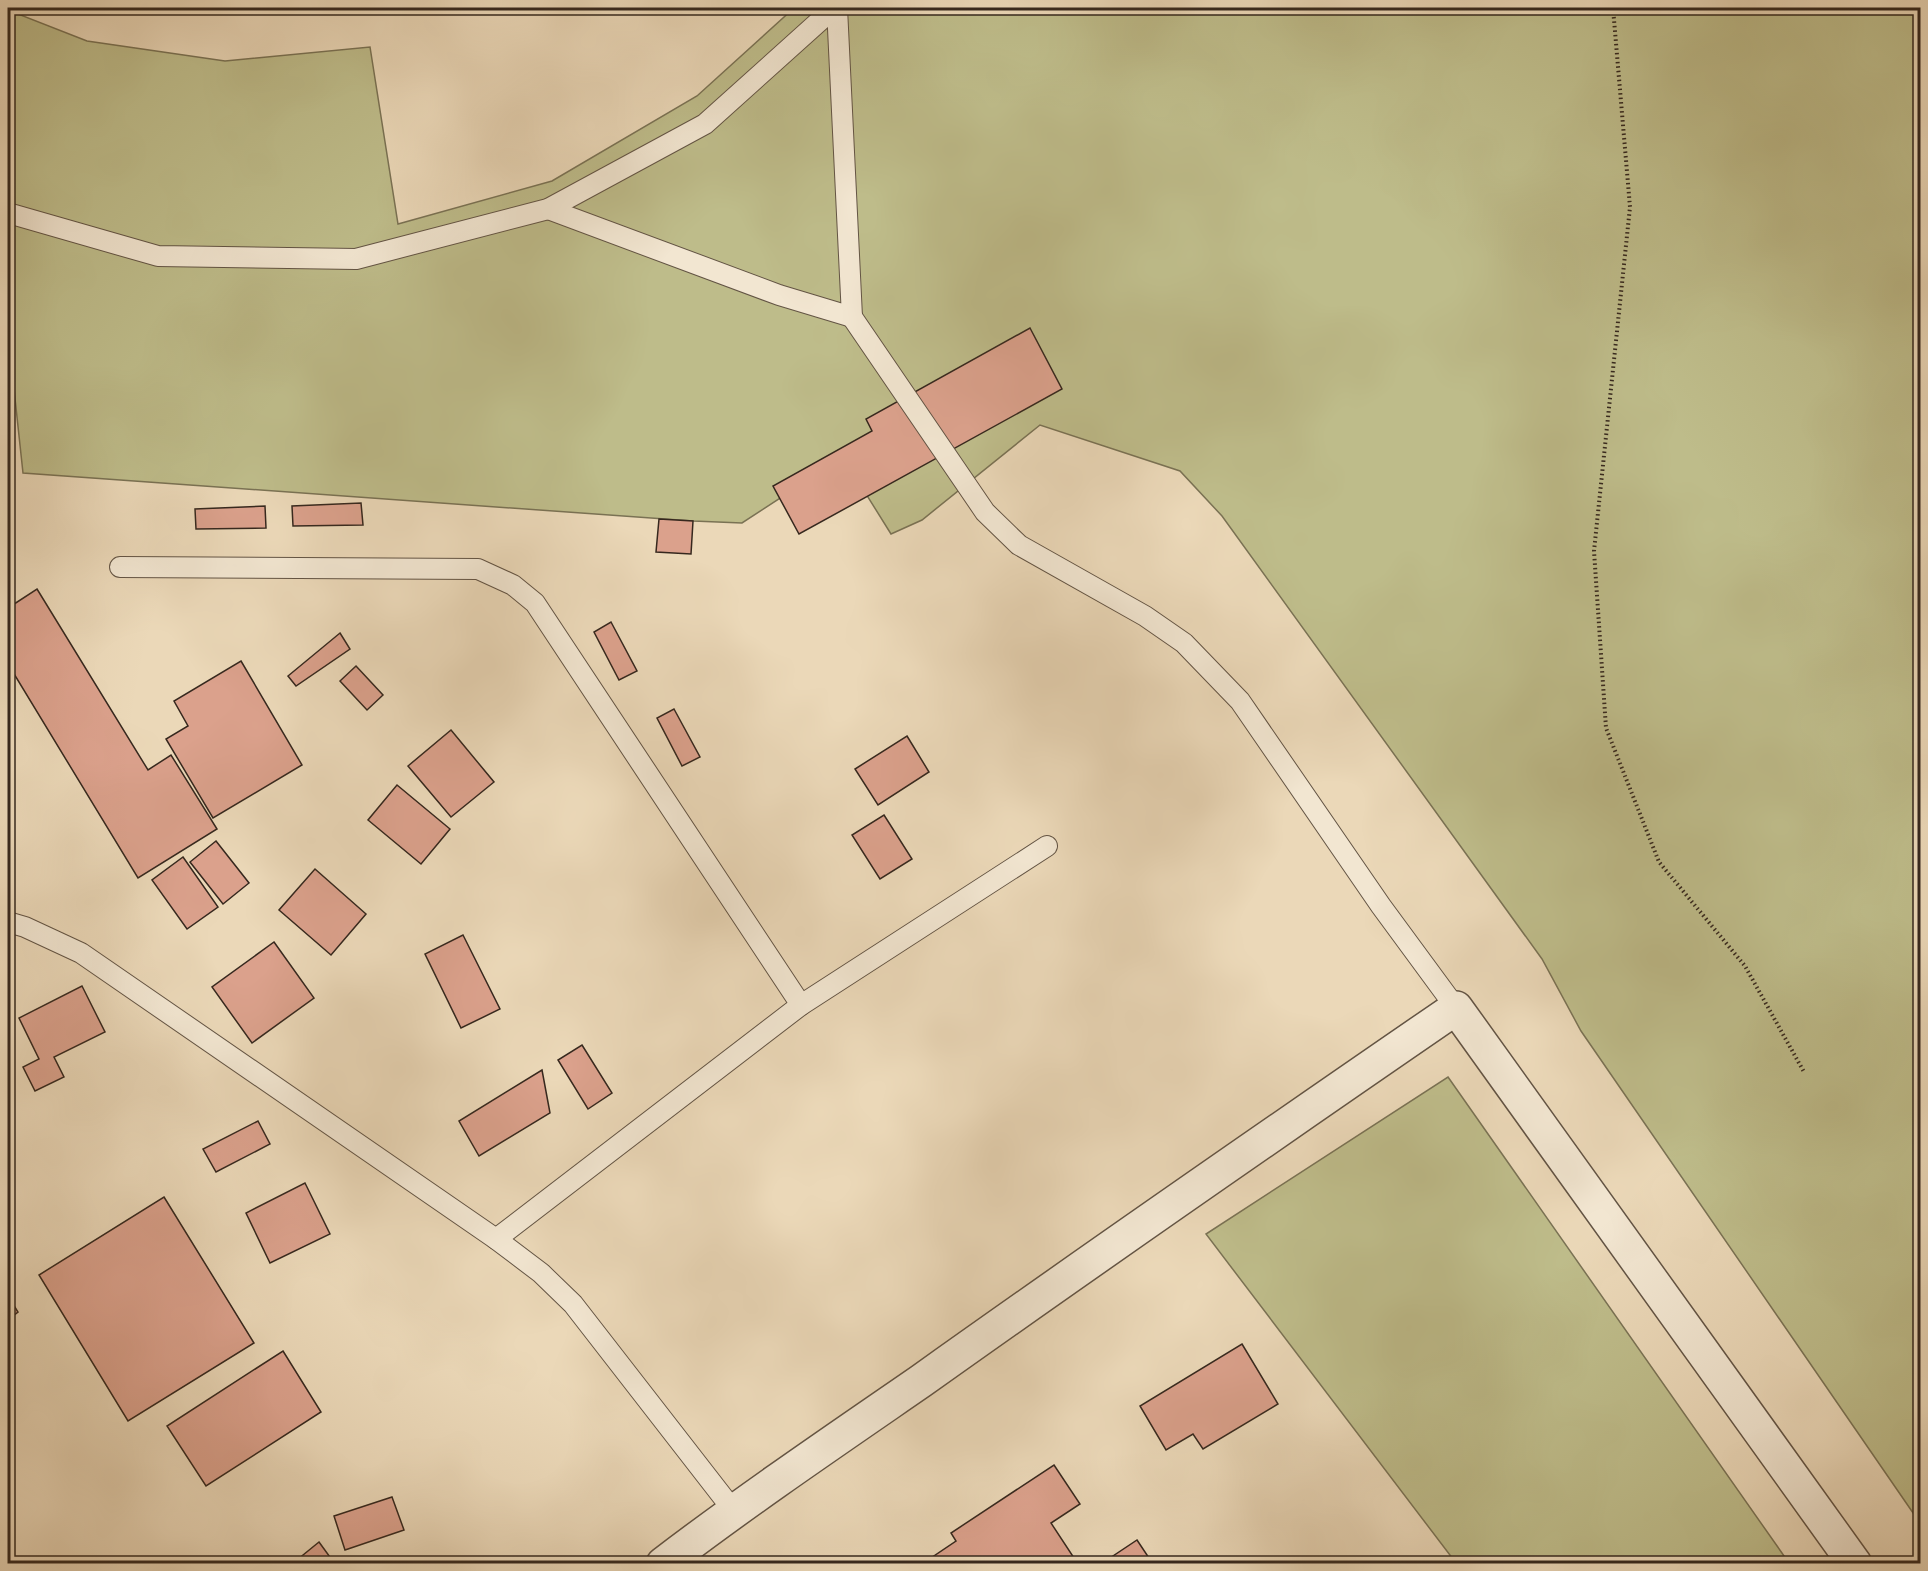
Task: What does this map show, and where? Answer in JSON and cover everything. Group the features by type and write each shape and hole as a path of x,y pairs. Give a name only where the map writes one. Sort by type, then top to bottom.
{"street":[{"path":"663,1563 733,1510 1455,1008 1855,1563"}],"lane":[{"path":"8,213 158,256 356,259 548,209 705,124 836,8"},
{"path":"836,8 852,317 985,512 1019,545 1144,616 1184,643 1240,701 1455,1008"},
{"path":"548,209 779,294 852,317"},
{"path":"120,567 478,569 513,585 535,603 801,1005"},
{"path":"496,1239 801,1005 1047,846"},
{"path":"8,922 25,927 81,953 496,1239 541,1273 573,1304 733,1510"}],"path":[{"path":"1613,8 1630,207 1594,551 1605,728 1659,862 1745,966 1804,1072"}],"shaded area":[{"path":"794,8 1920,8 1920,1523 1581,1031 1542,959 1222,516 1180,471 1040,425 922,520 891,534 843,457 742,523 23,473 8,333 8,10 87,41 225,61 370,47 398,224 552,181 697,96"},
{"path":"1448,1077 1789,1563 1456,1563 1206,1234"}],"building":[{"path":"1030,328 1062,389 799,534 773,486 872,431 866,419"},
{"path":"361,503 363,525 293,526 292,506"},
{"path":"265,506 266,528 196,529 195,509"},
{"path":"659,519 693,521 691,554 656,552"},
{"path":"37,589 148,770 171,755 217,829 138,878 8,664 8,608"},
{"path":"611,622 637,671 619,680 594,632"},
{"path":"340,633 350,649 296,686 288,676"},
{"path":"241,661 302,765 213,818 166,739 188,726 174,701"},
{"path":"356,666 383,695 367,710 340,681"},
{"path":"674,709 700,757 682,766 657,718"},
{"path":"451,730 494,782 451,817 408,766"},
{"path":"907,736 929,772 878,805 855,769"},
{"path":"397,785 450,829 421,864 368,820"},
{"path":"884,815 912,859 880,879 852,835"},
{"path":"216,841 249,883 223,904 190,862"},
{"path":"183,857 218,907 187,929 152,880"},
{"path":"315,869 366,914 331,955 279,910"},
{"path":"463,935 500,1009 461,1028 425,954"},
{"path":"274,942 314,998 252,1043 212,987"},
{"path":"82,986 105,1032 54,1057 64,1077 35,1091 23,1067 39,1059 19,1018"},
{"path":"582,1045 612,1093 588,1109 558,1060"},
{"path":"542,1070 550,1113 479,1156 459,1121"},
{"path":"258,1121 270,1144 216,1172 203,1149"},
{"path":"305,1183 330,1234 270,1263 246,1213"},
{"path":"164,1197 254,1343 128,1421 39,1275"},
{"path":"8,1296 18,1312 8,1320"},
{"path":"1242,1344 1278,1404 1203,1449 1193,1434 1166,1450 1140,1406"},
{"path":"283,1351 321,1412 206,1486 167,1426"},
{"path":"1054,1465 1080,1504 1051,1523 1078,1564 922,1564 956,1541 951,1533"},
{"path":"392,1497 404,1530 345,1550 334,1516"},
{"path":"1137,1540 1153,1564 1101,1564"},
{"path":"319,1542 335,1564 292,1564"}]}
